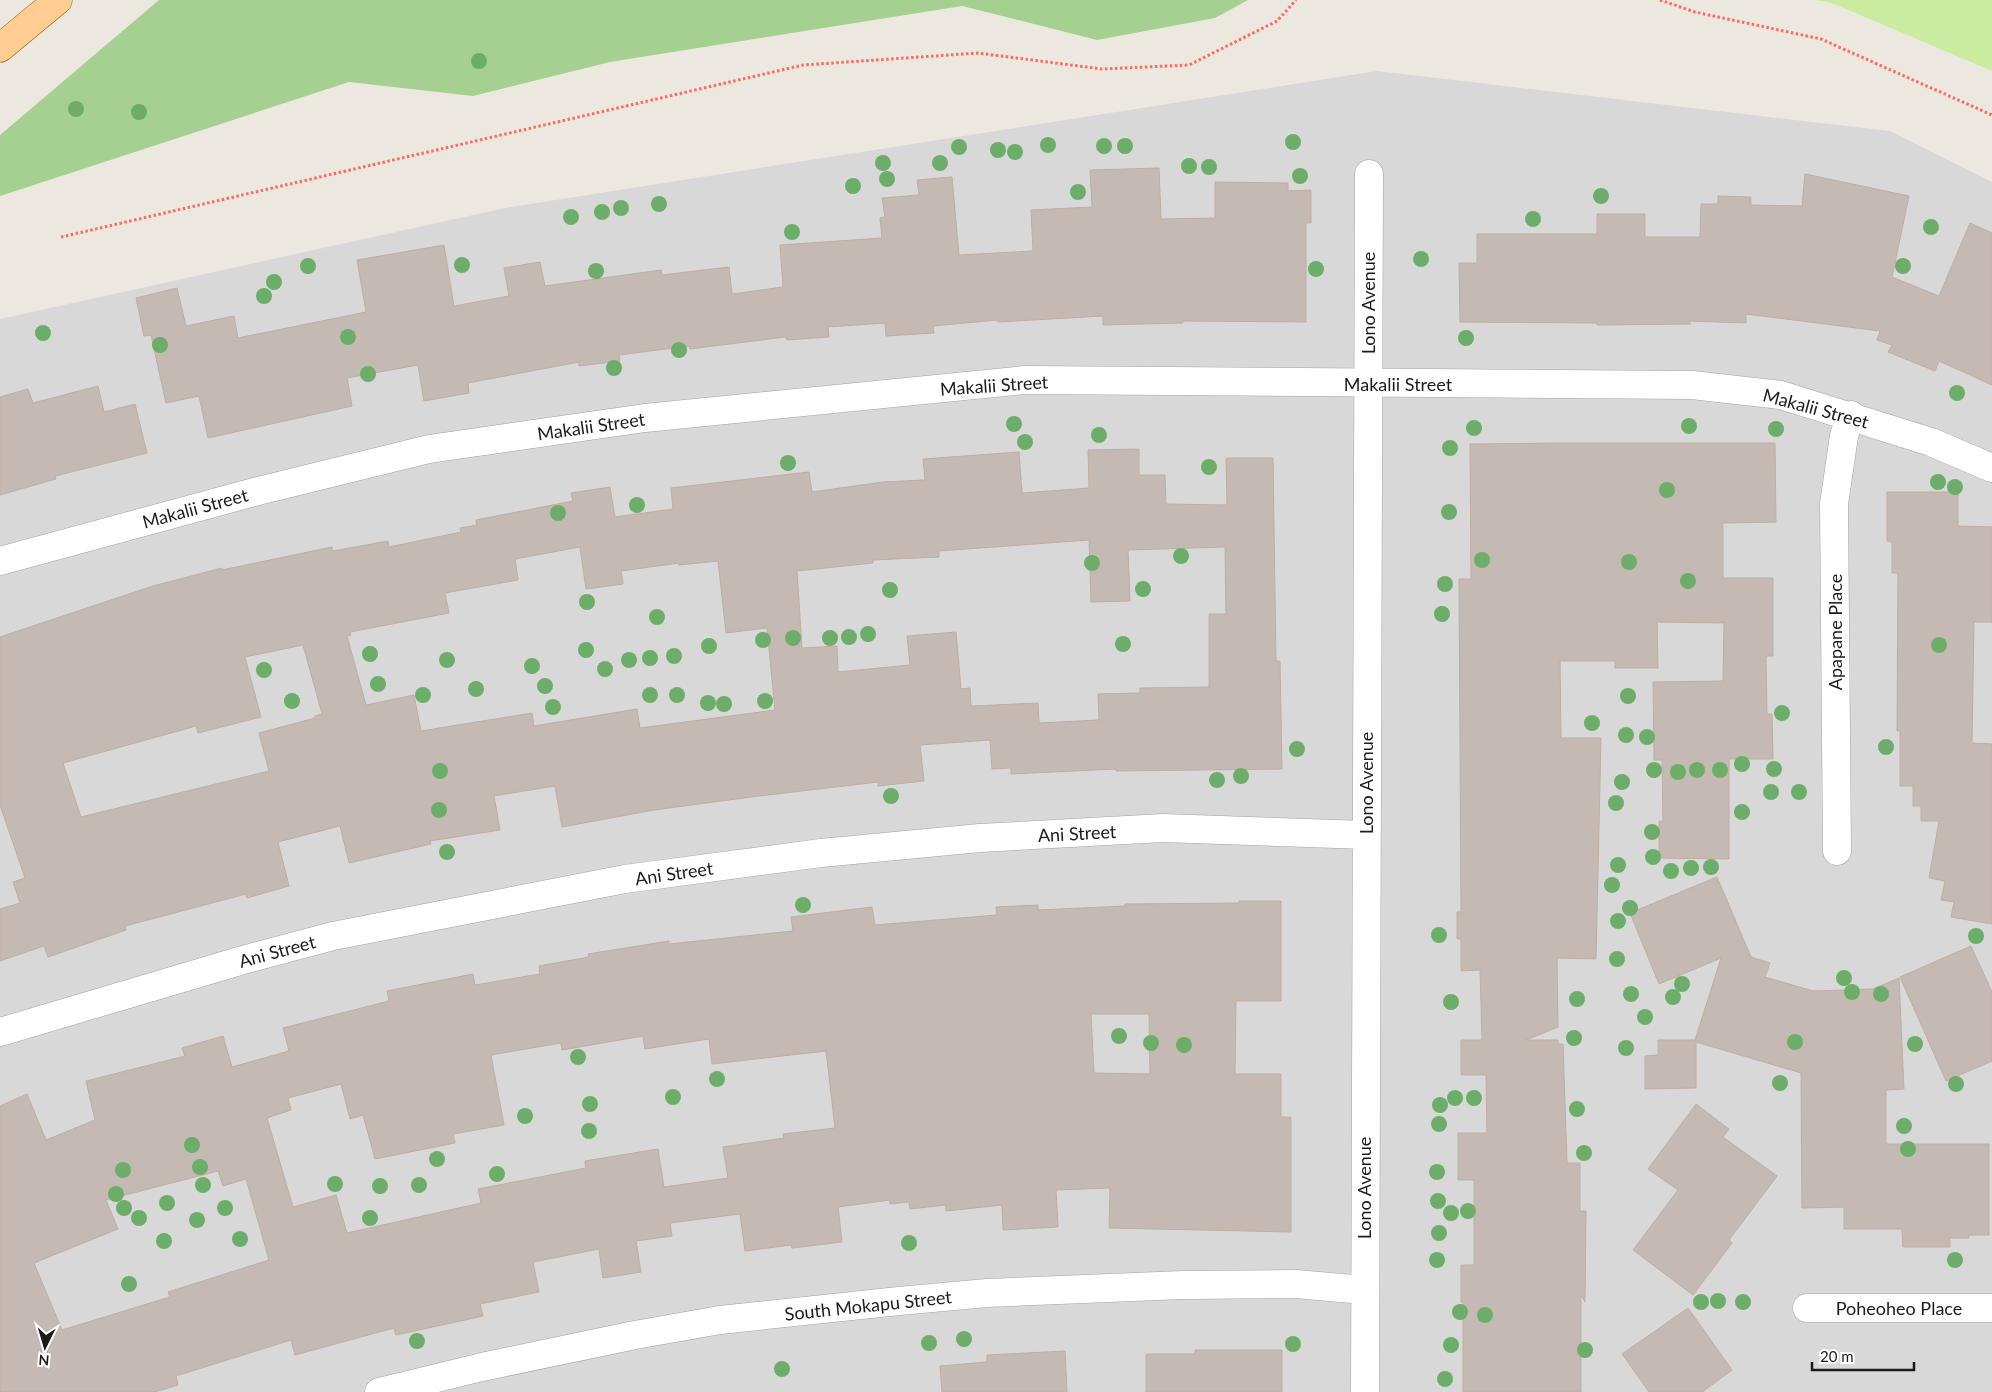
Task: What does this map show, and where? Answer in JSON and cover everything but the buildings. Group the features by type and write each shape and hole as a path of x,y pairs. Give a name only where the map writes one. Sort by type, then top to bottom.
{"main road":[{"path":"0,48 58,0"}],"street":[{"name":"Lono Avenue","path":"1365,1392 1369,174"},
{"name":"Makalii Street","path":"0,561 258,491 429,450 645,418 1025,380 1692,385 1782,395 1851,415 1931,442 1992,468"},
{"name":"Apapane Place","path":"1837,851 1834,504 1844,436 1851,415"},
{"name":"Ani Street","path":"0,1032 243,960 333,936 625,880 821,853 980,838 1163,828 1366,835"},
{"name":"South Mokapu Street","path":"379,1392 482,1367 634,1335 720,1320 899,1301 987,1293 1184,1285 1296,1284 1364,1290"},
{"name":"Poheoheo Place","path":"1807,1308 1992,1308"}],"path":[{"path":"61,237 803,65 978,53 1102,69 1189,65 1277,22 1296,0"},
{"path":"1660,0 1695,12 1821,39 1992,115"}],"shaded area":[{"path":"1377,71 1890,131 1992,182 1992,1392 0,1392 0,319 505,208"}],"green space":[{"path":"159,0 1248,0 1215,18 1097,40 962,6 610,62 473,96 349,82 0,196 0,135"},
{"path":"1816,0 1992,0 1992,71 1832,3"}]}
